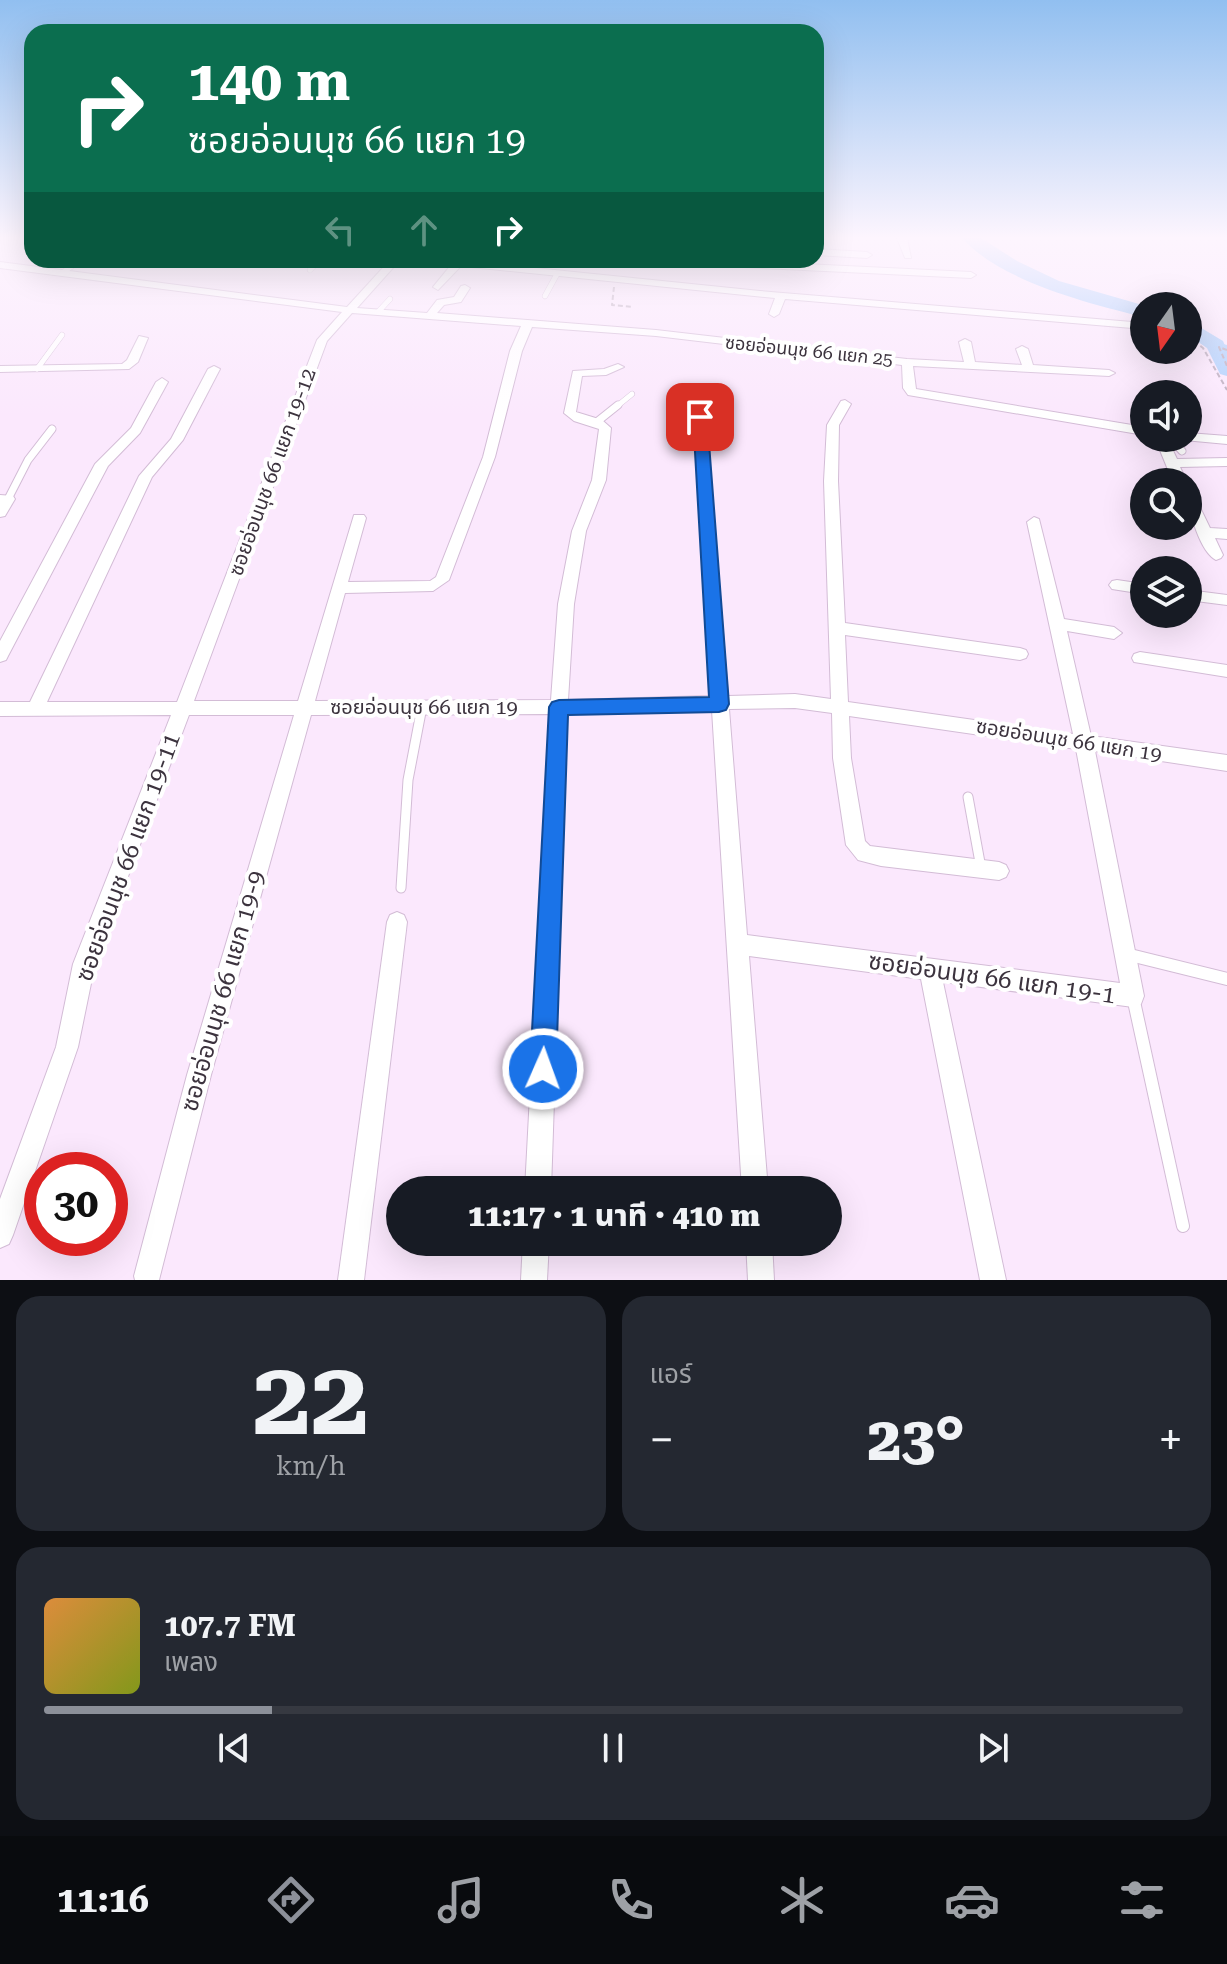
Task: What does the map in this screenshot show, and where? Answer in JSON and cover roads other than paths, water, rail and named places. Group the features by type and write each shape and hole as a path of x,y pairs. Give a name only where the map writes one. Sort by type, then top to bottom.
{"street":[{"name":"ซอยอ่อนนุช 66 แยก 25","path":"253,298 348,310 656,333 907,362 912,392 1130,429"},
{"name":"ซอยอ่อนนุช 66 แยก 19-12","path":"184,706 317,350 326,332 360,298"},
{"path":"429,317 441,302 459,298"},
{"path":"774,314 780,298"},
{"path":"813,298 1130,325"},
{"path":"339,588 433,586 442,580 489,457 516,351 527,325"},
{"path":"0,369 125,367 132,362 143,338"},
{"path":"965,342 970,365"},
{"path":"1022,349 1029,369"},
{"path":"907,362 1109,373"},
{"path":"539,1176 566,604 579,531 599,480 605,428 598,421 575,419 570,413 577,373 606,372 618,367"},
{"path":"35,709 146,476 177,440 214,369"},
{"path":"0,656 102,464 136,430 162,382"},
{"path":"845,404 833,425 831,447 842,758 856,845 865,854 881,857 990,870"},
{"path":"700,417 754,1176"},
{"path":"1202,439 1227,443"},
{"path":"1166,452 1173,468"},
{"path":"1170,463 1227,462"},
{"path":"0,513 4,499"},
{"name":"ซอยอ่อนนุช 66 แยก 19-9","path":"147,1276 199,1075 359,518"},
{"name":"ซอยอ่อนนุช 66 แยก 19-1","path":"737,944 1133,996 1084,742 1034,522"},
{"path":"1202,524 1216,555"},
{"path":"1206,532 1227,534"},
{"path":"1117,585 1130,587"},
{"path":"1202,597 1227,600"},
{"path":"1057,624 1114,633"},
{"path":"838,628 1020,654"},
{"path":"1140,658 1227,671"},
{"name":"ซอยอ่อนนุช 66 แยก 19","path":"0,709 559,707 795,701 1227,763"},
{"name":"ซอยอ่อนนุช 66 แยก 19-11","path":"0,1235 67,1047 84,964 184,706"},
{"path":"351,1280 397,922"},
{"path":"930,969 993,1280"},
{"path":"534,1280 535,1256"},
{"path":"760,1256 761,1280"}],"lane":[{"path":"378,312 390,299"},
{"path":"37,369 62,335"},
{"path":"598,421 632,394"},
{"path":"4,499 52,429"},
{"path":"401,888 408,780 422,707"},
{"path":"968,797 990,870"},
{"path":"1125,954 1227,979"},
{"path":"1133,996 1183,1226"}],"waterway":[{"path":"1091,298 1130,308"},
{"path":"1202,336 1216,345 1227,370"},
{"path":"1216,345 1227,349"}]}
